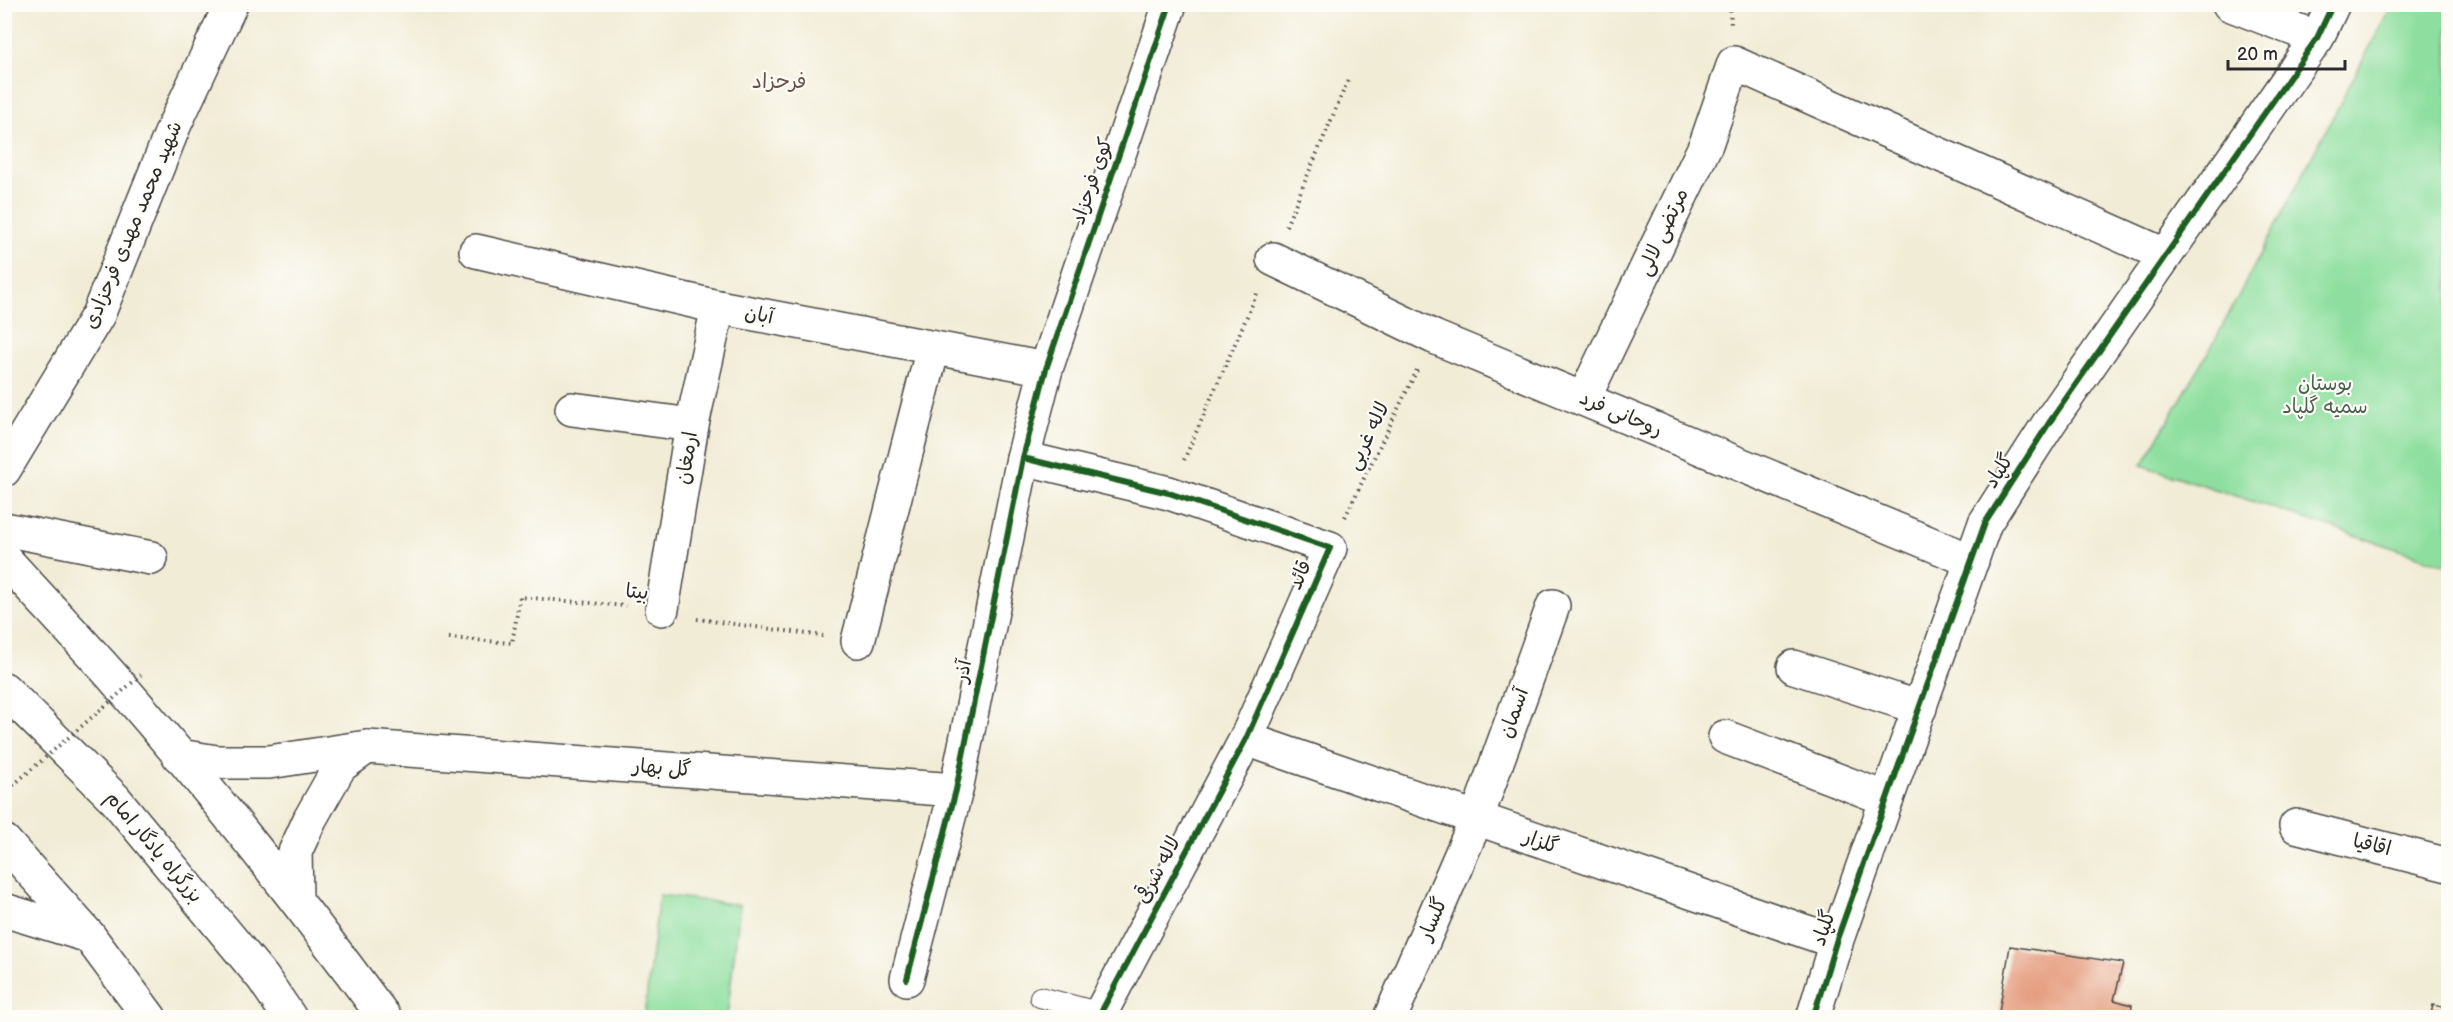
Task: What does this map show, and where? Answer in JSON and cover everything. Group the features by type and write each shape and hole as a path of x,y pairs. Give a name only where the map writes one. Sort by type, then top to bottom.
{"main road":[{"name":"شهید محمد مهدی فرحزادی","path":"4,470 98,315 174,126 231,4"},
{"name":"کوی فرحزاد","path":"1046,369 1170,4"},
{"path":"2229,4 2317,38"},
{"name":"گلپاد","path":"1813,1017 1836,942 1985,523 2049,423 2317,38 2333,4"},
{"name":"مرتضی لالی","path":"1584,398 1706,144 1734,63 2165,255"},
{"name":"آبان","path":"476,251 718,308 1046,369"},
{"name":"روحانی فرد","path":"1273,259 1434,338 1584,398 1972,561"},
{"name":"ارمغان","path":"662,609 692,426 718,308"},
{"path":"858,641 933,348"},
{"name":"آذر","path":"907,980 956,790 1023,458 1046,369"},
{"path":"572,410 692,426"},
{"name":"قائد","path":"1023,458 1169,493 1330,548 1246,739"},
{"path":"4,529 151,558"},
{"path":"4,558 117,683 179,756 296,898 385,1017"},
{"name":"آسمان","path":"1476,820 1553,606"},
{"path":"1794,667 1920,708"},
{"name":"بزرگراه یادگار امام","path":"4,689 116,799 263,978 290,1017"},
{"path":"1725,737 1887,799"},
{"name":"گلزار","path":"1246,739 1836,942"},
{"name":"لاله شرقی","path":"1100,1015 1246,739"},
{"path":"296,898 295,852 310,819 340,766 367,747"},
{"name":"گل بهار","path":"179,756 217,762 268,762 367,747 956,790"},
{"name":"گلسار","path":"1390,1017 1476,820"},
{"name":"اقاقیا","path":"2296,826 2448,865"},
{"path":"4,841 89,936 150,1017"},
{"path":"4,910 89,936"}],"lane":[{"path":"1040,997 1100,1015"}],"path":[{"path":"1169,493 1273,259 1349,78"},
{"path":"4,793 141,675"}],"green space":[{"name":"بوستان سمیه گلپاد","path":"2392,5 2448,5 2448,566 2142,465 2212,346"},
{"path":"659,895 740,905 727,1017 644,1017"}],"building":[{"path":"2010,946 2123,963 2114,1000 2132,1005 2130,1018 1998,1018"},
{"path":"2433,1005 2448,1008 2448,1018 2430,1018"}],"cycle path":[{"path":"907,979 956,790 1023,458 1046,369 1170,4"},
{"path":"1813,1018 1836,942 1985,523 2049,423 2317,38 2333,4"},
{"path":"1023,458 1169,493 1330,548 1246,739 1098,1018"}],"district":[{"name":"فرحزاد","path":"779,81"}]}
